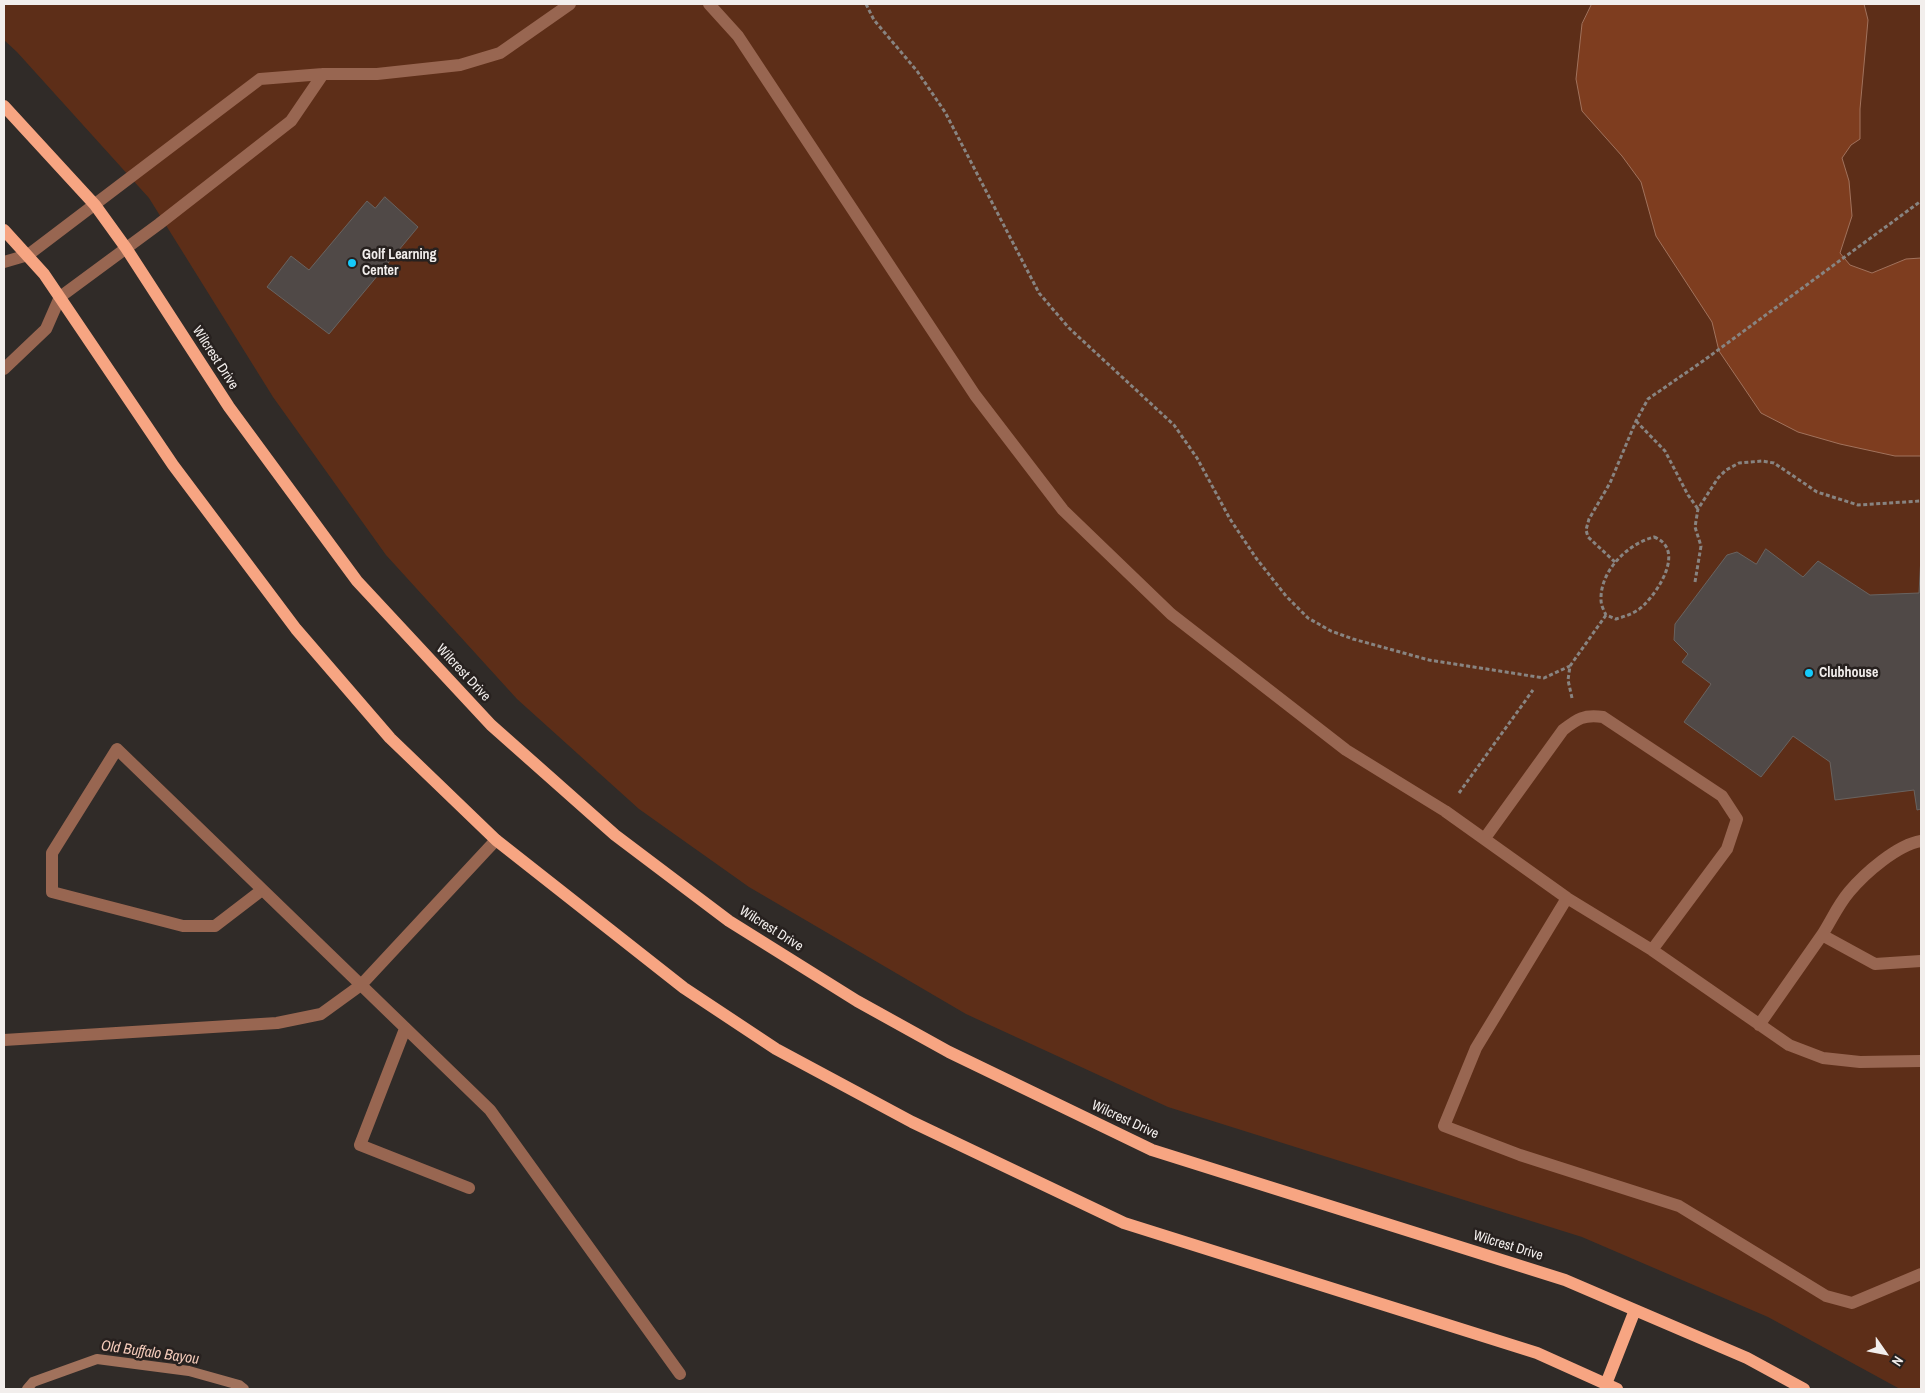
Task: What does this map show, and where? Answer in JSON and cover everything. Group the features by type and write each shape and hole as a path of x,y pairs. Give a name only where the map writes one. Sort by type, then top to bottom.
{"main road":[{"name":"Wilcrest Drive","path":"4,106 95,205 126,248 229,408 357,581 491,725 616,835 729,921 857,1000 949,1052 1152,1150 1565,1280 1747,1358 1804,1389"},
{"path":"4,230 28,255 60,297 173,465 296,629 390,738 496,840 684,988 776,1049 912,1122 1124,1223 1538,1353 1611,1387 1635,1310"}],"street":[{"path":"4,262 28,255 260,79 323,74 377,74 460,66 500,53 570,4"},
{"path":"709,4 738,36 975,395 1063,510 1171,614 1346,750 1485,838 1568,898 1652,950 1789,1045 1823,1058 1860,1062 1921,1061"},
{"path":"4,369 46,329 60,297 291,121 323,74"},
{"path":"1485,838 1563,730 1576,720 1591,715 1603,716 1722,796 1737,819 1727,849 1652,950"},
{"path":"262,890 215,926 183,926 52,892 52,852 116,749 490,1110 680,1374"},
{"path":"4,1040 277,1023 321,1014 361,985 496,840"},
{"path":"1759,1025 1822,935 1848,893 1880,863 1912,842 1921,841"},
{"path":"1568,898 1476,1048 1444,1126 1520,1155 1680,1206 1826,1296 1852,1303 1921,1274"},
{"path":"1822,935 1875,964 1921,961"},
{"path":"405,1028 360,1145 469,1188"}],"path":[{"path":"866,4 874,20 918,71 945,112 1039,293 1069,328 1174,425 1197,458 1230,519 1256,558 1286,596 1308,618 1331,631 1353,639 1429,660 1544,678 1570,666"},
{"path":"1615,562 1588,537 1586,530 1589,519 1610,483 1636,421 1648,399 1703,361 1921,201"},
{"path":"1636,421 1665,451 1688,495 1698,509"},
{"path":"1695,582 1701,546 1695,527 1698,509 1711,487 1726,470 1738,463 1749,461 1774,463 1818,492 1858,505 1921,501"},
{"path":"1654,537 1662,540 1669,550 1669,562 1656,590 1643,606 1630,615 1616,620 1606,616 1600,601 1604,580 1615,562 1641,540 1654,537"},
{"path":"1576,720 1568,680 1570,666 1606,616"},
{"path":"1445,812 1533,690"}],"shaded area":[{"path":"4,4 1921,4 1921,1389 1900,1389 1768,1317 1582,1237 1168,1107 966,1014 749,887 639,809 517,699 386,555 273,397 149,198 4,40"},
{"path":"1592,4 1864,4 1868,20 1860,109 1860,139 1851,145 1842,158 1849,181 1852,216 1840,253 1850,265 1872,273 1906,259 1921,258 1921,456 1895,456 1840,444 1798,432 1761,413 1719,351 1712,322 1656,236 1641,182 1622,156 1582,111 1576,79 1582,24"}],"building":[{"name":"Golf Learning Center","path":"385,197 418,227 329,334 267,287 291,256 309,270 367,201 375,208"},
{"name":"Clubhouse","path":"1766,549 1803,577 1818,561 1870,595 1919,593 1921,556 1921,809 1917,810 1914,790 1835,800 1830,762 1793,736 1761,777 1684,722 1711,684 1682,662 1688,654 1674,640 1675,624 1727,555 1737,552 1756,564"}],"waterway":[{"name":"Old Buffalo Bayou","path":"27,1389 33,1382 97,1359 189,1371 239,1385 244,1389"}],"place":[{"name":"Golf Learning Center","path":"352,263"},
{"name":"Clubhouse","path":"1809,673"}]}
